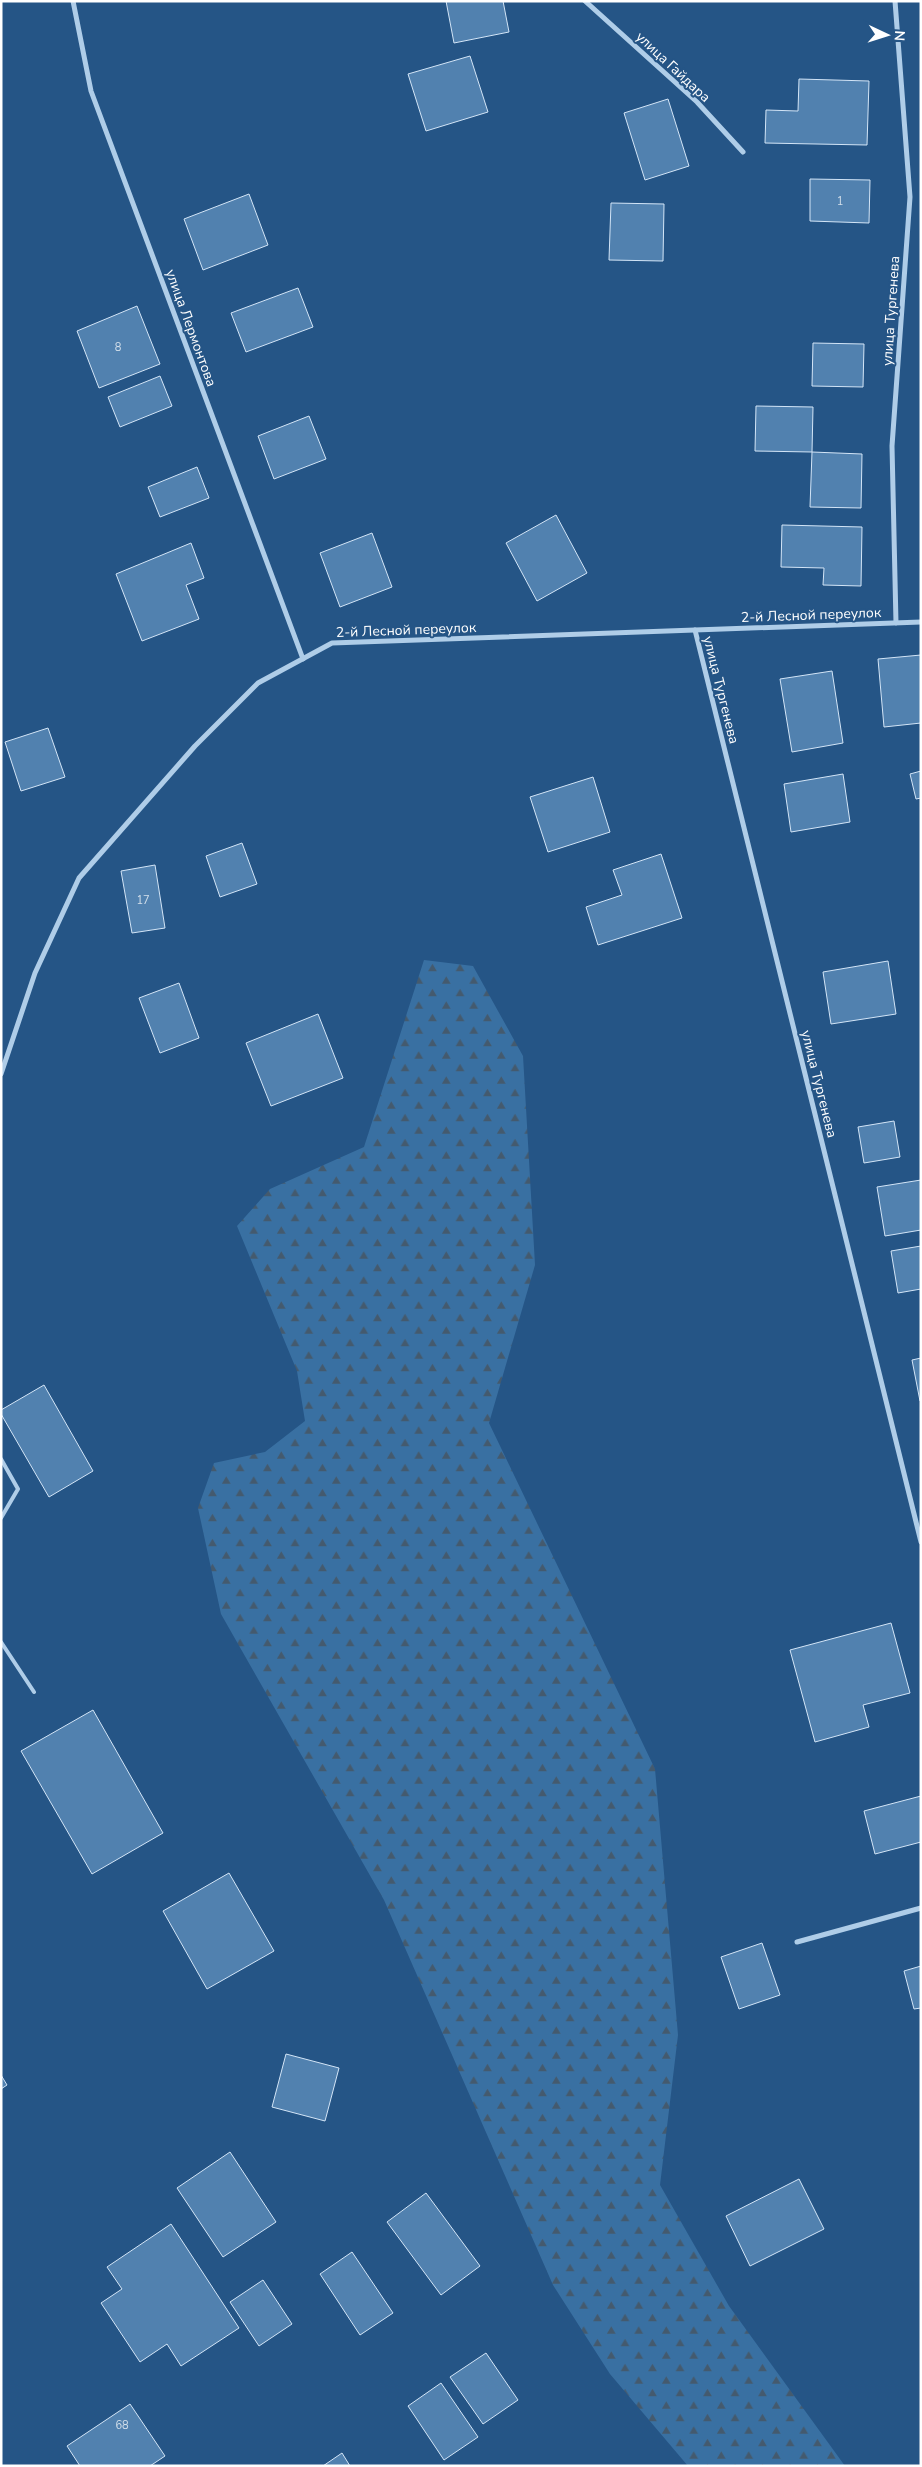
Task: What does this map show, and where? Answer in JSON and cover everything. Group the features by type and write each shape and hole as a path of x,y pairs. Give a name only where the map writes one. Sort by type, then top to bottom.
{"street":[{"name":"улица Лермонтова","path":"73,1 91,91 303,659"},
{"name":"улица Гайдара","path":"584,1 697,102 743,152"},
{"name":"улица Тургенева","path":"895,1 910,197 892,446 896,623"},
{"name":"2-й Лесной переулок","path":"1,1074 35,973 79,878 194,746 258,684 332,643 921,622"},
{"name":"улица Тургенева","path":"695,630 921,1542"},
{"path":"797,1942 921,1908"}],"lane":[{"path":"1,1459 18,1489 1,1518"},
{"path":"1,1642 34,1692"}],"green space":[{"path":"424,960 473,966 523,1056 535,1265 489,1423 655,1769 678,2035 660,2185 729,2306 845,2466 688,2466 610,2374 553,2285 384,1900 221,1614 198,1508 214,1463 265,1452 305,1421 297,1371 237,1226 270,1189 364,1147"}],"building":[{"path":"446,1 503,1 509,32 454,43"},
{"path":"470,56 488,112 426,131 408,74"},
{"path":"799,79 869,81 867,145 765,143 766,110 798,111"},
{"path":"668,99 689,166 645,180 624,113"},
{"path":"810,179 870,180 869,223 810,221"},
{"path":"249,194 268,245 203,270 184,219"},
{"path":"611,203 664,204 663,261 609,260"},
{"path":"298,288 313,327 246,352 231,313"},
{"path":"137,306 160,364 99,388 77,331"},
{"path":"813,343 864,344 863,387 812,386"},
{"path":"160,376 172,406 120,427 108,397"},
{"path":"756,406 813,407 812,452 755,451"},
{"path":"309,416 326,459 274,479 258,436"},
{"path":"812,452 862,454 861,508 810,507"},
{"path":"197,467 209,498 160,517 148,487"},
{"path":"556,515 587,573 537,601 506,543"},
{"path":"782,525 862,527 861,586 823,585 824,568 781,567"},
{"path":"372,533 392,587 340,607 320,553"},
{"path":"191,543 204,578 186,585 199,619 142,641 116,574"},
{"path":"921,655 921,723 884,727 878,659"},
{"path":"832,671 843,743 792,752 780,679"},
{"path":"48,728 65,777 21,791 5,742"},
{"path":"921,771 921,798 916,799 910,774"},
{"path":"843,774 850,822 791,832 784,784"},
{"path":"593,777 610,832 548,852 530,797"},
{"path":"242,843 257,884 220,897 206,856"},
{"path":"661,854 682,918 598,945 586,907 622,895 613,870"},
{"path":"155,865 165,928 132,933 121,871"},
{"path":"888,961 896,1014 831,1024 823,972"},
{"path":"179,983 199,1038 160,1053 139,998"},
{"path":"318,1014 343,1078 271,1106 246,1043"},
{"path":"894,1121 900,1157 864,1163 858,1127"},
{"path":"921,1180 921,1230 885,1236 877,1187"},
{"path":"921,1246 921,1289 898,1293 891,1251"},
{"path":"921,1358 921,1401 920,1401 912,1360"},
{"path":"44,1385 93,1471 49,1497 1,1414 1,1410"},
{"path":"891,1623 910,1693 863,1705 869,1727 815,1742 790,1650"},
{"path":"93,1710 163,1833 92,1874 21,1751"},
{"path":"921,1796 921,1842 875,1854 864,1811"},
{"path":"229,1873 274,1951 207,1989 163,1911"},
{"path":"762,1943 780,1995 739,2009 721,1957"},
{"path":"921,1966 921,2008 914,2009 904,1971"},
{"path":"286,2054 339,2068 325,2121 272,2107"},
{"path":"1,2075 7,2085 1,2089"},
{"path":"230,2152 276,2222 223,2257 177,2188"},
{"path":"799,2179 824,2229 750,2266 726,2216"},
{"path":"426,2193 480,2266 441,2295 387,2222"},
{"path":"171,2224 239,2328 181,2366 167,2344 140,2362 101,2303 122,2289 107,2267"},
{"path":"352,2252 393,2313 360,2335 320,2274"},
{"path":"263,2280 292,2324 259,2346 230,2302"},
{"path":"486,2353 518,2400 483,2424 450,2377"},
{"path":"441,2383 478,2437 444,2460 408,2406"},
{"path":"130,2404 165,2456 150,2466 80,2466 67,2446"},
{"path":"342,2453 350,2466 323,2466"}]}
